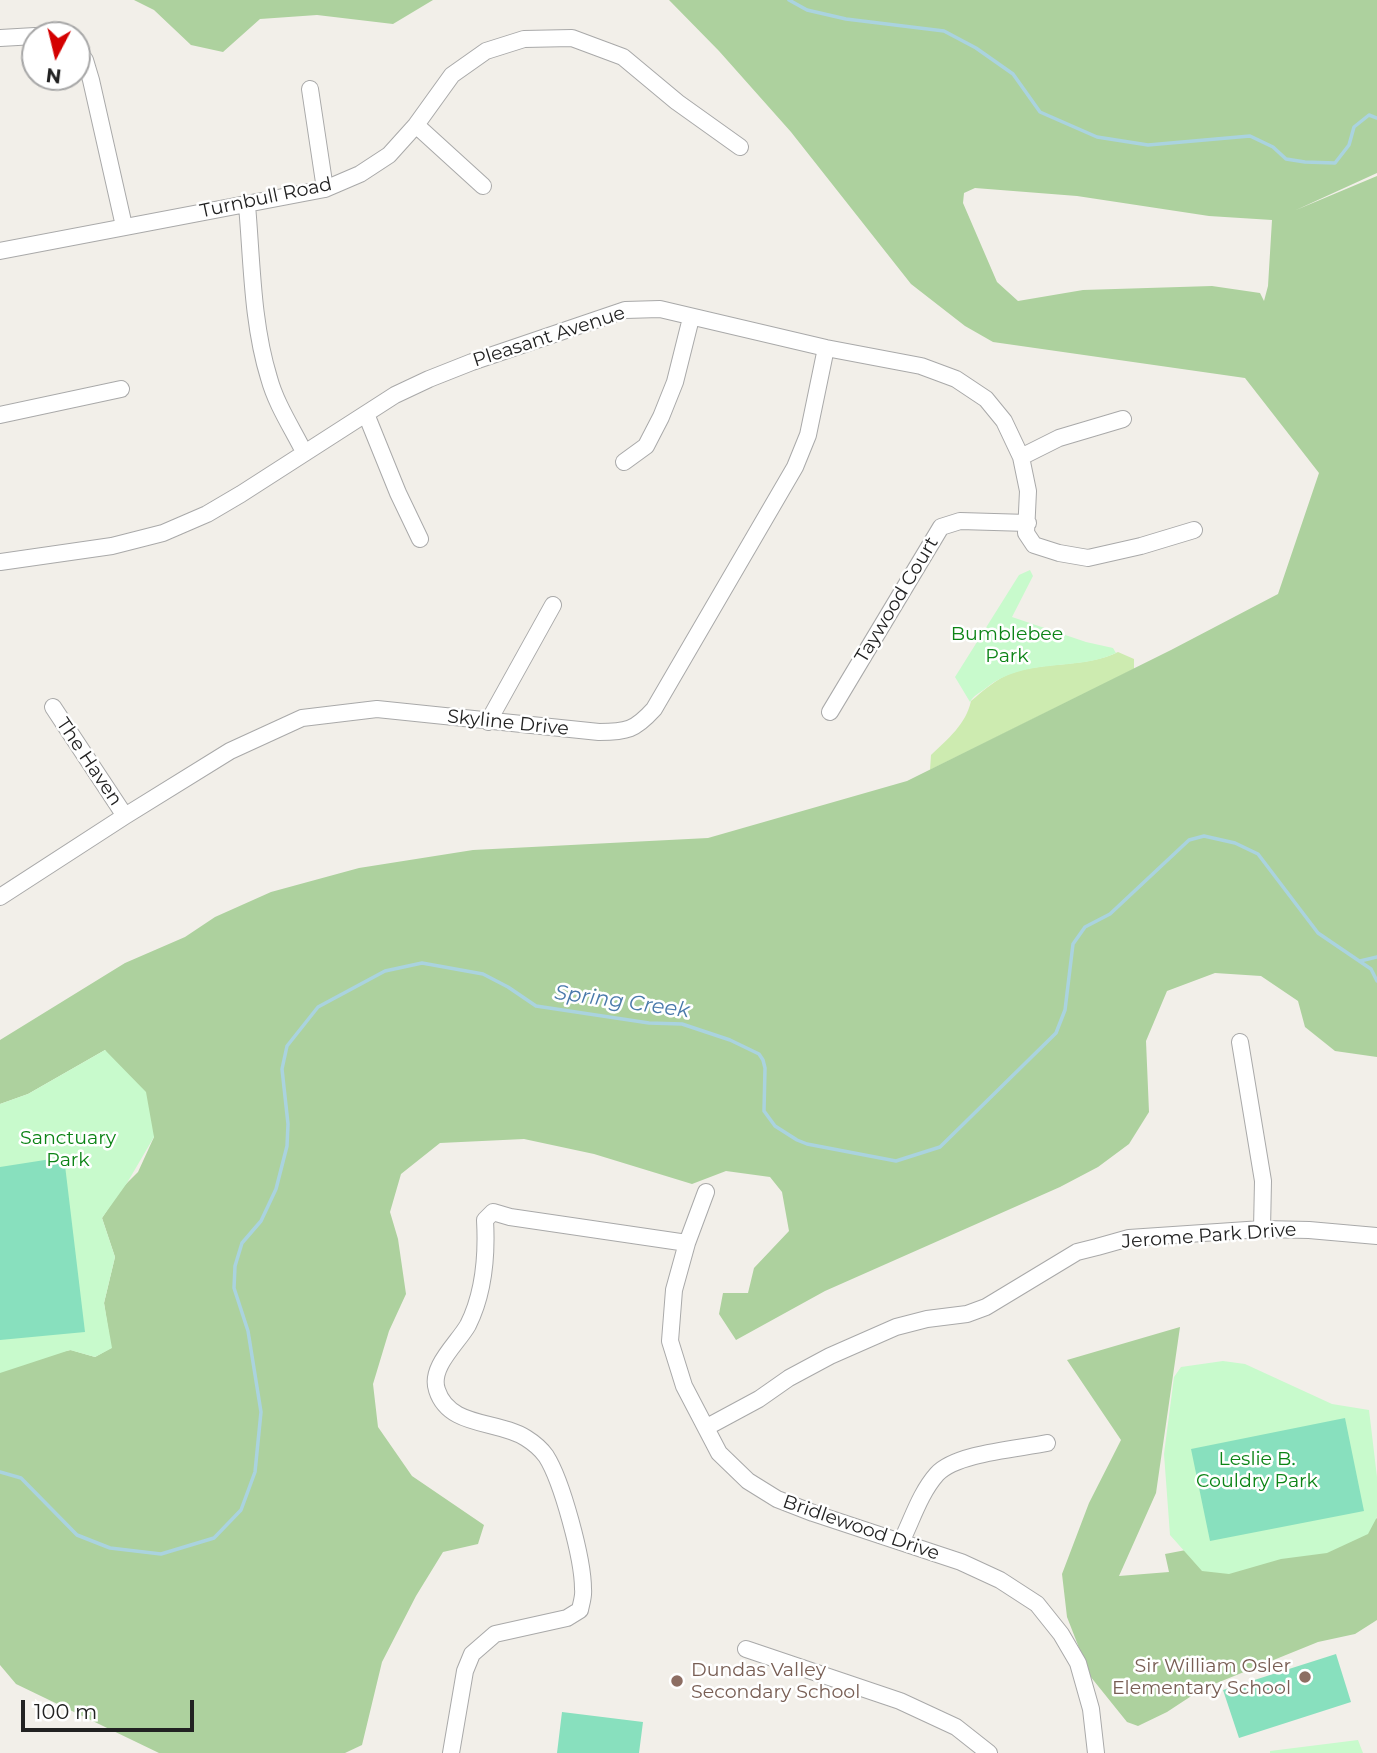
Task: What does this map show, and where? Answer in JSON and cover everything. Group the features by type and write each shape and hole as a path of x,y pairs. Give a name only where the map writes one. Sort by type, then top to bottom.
{"street":[{"path":"0,38 21,37"},
{"name":"Turnbull Road","path":"0,251 326,189 360,174 389,155 416,125 452,75 486,51 524,39 572,38 622,57 677,102 740,147"},
{"path":"91,80 124,226"},
{"path":"310,89 326,189"},
{"path":"416,125 483,186"},
{"path":"247,205 254,291 269,379 304,452"},
{"name":"Pleasant Avenue","path":"0,562 112,546 163,533 207,514 241,494 395,395 472,362 625,310 660,309 826,348 921,366 956,379 986,399 1004,421 1021,457 1028,491 1027,528"},
{"path":"624,462 646,446 661,417 675,382 691,318"},
{"name":"Skyline Drive","path":"1,893 230,751 302,718 377,709 488,722 623,732 640,724 654,709 795,467 808,435 826,348"},
{"path":"0,415 121,389"},
{"path":"366,414 398,494 420,539"},
{"path":"1021,457 1059,438 1123,419"},
{"name":"Taywood Court","path":"831,712 941,527 960,521 1027,528"},
{"path":"1027,528 1034,545 1088,558 1141,547 1194,530"},
{"path":"488,722 553,605"},
{"name":"The Haven","path":"52,708 125,816"},
{"path":"1240,1042 1263,1181 1262,1229"},
{"name":"Bridlewood Drive","path":"706,1192 687,1243 674,1290 670,1341 684,1386 708,1427 719,1453 748,1481 777,1499 961,1562 1000,1580 1037,1604 1061,1634 1078,1663 1091,1709 1096,1753"},
{"path":"451,1753 465,1671 472,1654 495,1634 567,1619 580,1611 584,1590 566,1506 548,1459 540,1448 524,1437 464,1418 443,1406 435,1387 438,1372 451,1347 467,1327 477,1302 486,1240 485,1220 493,1212 510,1217 687,1243"},
{"name":"Jerome Park Drive","path":"708,1427 830,1356 896,1327 927,1319 967,1314 986,1307 1077,1252 1129,1238 1262,1229 1377,1236"},
{"path":"901,1542 925,1490 938,1473 956,1460 1046,1443"},
{"path":"746,1649 900,1701 956,1727 989,1753"}],"green space":[{"path":"134,0 433,0 393,24 317,15 260,19 223,52 191,45 154,10"},
{"path":"669,0 1377,0 1377,173 1296,210 1377,176 1377,1057 1335,1051 1305,1027 1298,1001 1261,976 1215,973 1167,991 1146,1041 1149,1112 1129,1144 1098,1167 1060,1187 825,1291 736,1340 719,1314 723,1293 748,1293 754,1268 789,1231 782,1192 770,1177 726,1171 692,1184 594,1154 524,1139 440,1143 401,1174 390,1212 398,1239 406,1294 389,1331 373,1384 378,1427 412,1476 484,1525 478,1544 443,1552 416,1596 382,1662 362,1745 345,1753 159,1753 16,1684 0,1665 0,1363 71,1350 95,1357 111,1348 104,1303 115,1257 102,1218 120,1190 138,1172 154,1137 105,1050 28,1094 0,1104 0,1040 125,963 185,937 215,917 271,892 359,868 473,850 708,838 907,781 1278,594 1319,473 1245,378 993,342 965,326 911,284 791,132 719,51","holes":["975,188 1077,196 1209,216 1272,220 1268,286 1264,301 1260,293 1212,286 1083,290 1018,301 997,282 963,203 964,193"]},
{"name":"Bumblebee Park","path":"1030,570 1033,576 1012,617 1086,642 1113,648 1116,653 1100,659 1016,672 1001,678 970,702 955,677 1019,575"},
{"path":"1118,652 1134,659 1134,669 930,770 931,755 961,724 971,701 996,681 1025,669 1079,663"},
{"name":"Sanctuary Park","path":"105,1050 146,1092 154,1137 127,1183 102,1218 115,1257 104,1303 112,1348 95,1357 70,1350 0,1373 0,1104 28,1094"},
{"path":"64,1157 85,1332 0,1340 0,1167"},
{"path":"1180,1327 1156,1493 1119,1576 1169,1572 1165,1554 1374,1514 1377,1519 1377,1620 1355,1634 1318,1642 1202,1689 1167,1712 1138,1726 1127,1722 1090,1676 1067,1617 1062,1574 1089,1503 1121,1440 1067,1360"},
{"name":"Leslie B. Couldry Park","path":"1223,1361 1245,1364 1332,1404 1369,1410 1377,1477 1377,1517 1368,1534 1327,1553 1281,1559 1229,1574 1202,1571 1170,1535 1164,1454 1174,1377 1181,1367"},
{"path":"1345,1418 1364,1511 1210,1541 1191,1449"},
{"path":"1336,1654 1351,1702 1239,1738 1223,1690"},
{"path":"562,1712 643,1722 639,1753 557,1753"},
{"path":"1358,1740 1363,1753 1270,1753 1270,1751"}],"waterway":[{"path":"789,0 807,10 846,19 944,31 976,48 1013,74 1040,112 1097,137 1148,145 1250,136 1273,147 1286,159 1335,163 1349,145 1354,127 1369,115 1377,118"},
{"name":"Spring Creek","path":"0,1472 21,1478 77,1535 110,1548 161,1554 214,1538 241,1510 255,1472 261,1412 248,1331 234,1288 235,1266 242,1243 261,1221 276,1189 287,1146 288,1124 282,1069 287,1046 318,1007 385,971 422,963 483,974 536,1006 649,1023 682,1024 730,1040 759,1054 763,1060 764,1111 775,1126 807,1144 896,1161 940,1147 1056,1033 1065,1010 1073,944 1085,927 1110,914 1189,840 1204,836 1235,843 1258,854 1318,933 1371,969 1377,981"},
{"path":"1360,961 1377,957"}],"place":[{"name":"Sir William Osler Elementary School","path":"1305,1677"},
{"name":"Dundas Valley Secondary School","path":"677,1681"}]}
